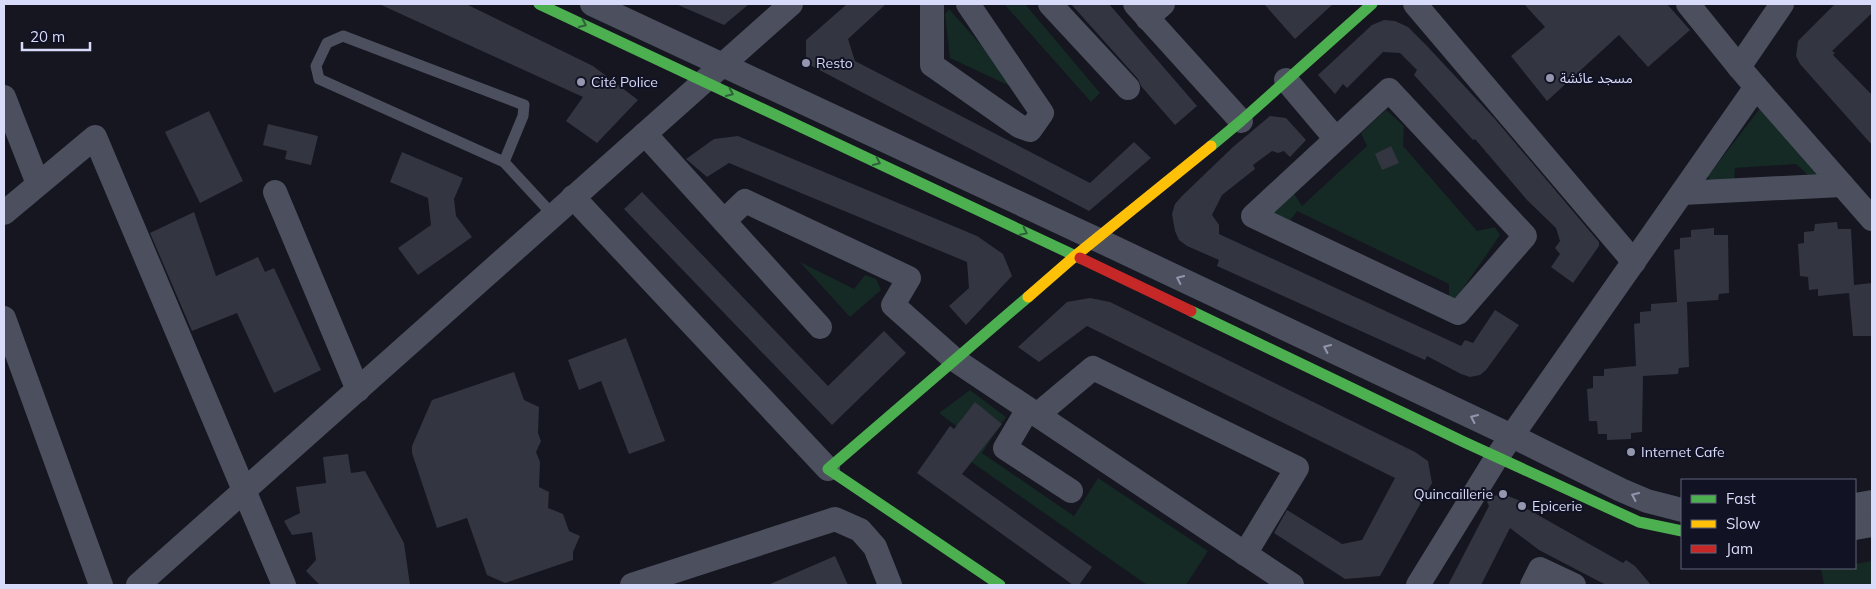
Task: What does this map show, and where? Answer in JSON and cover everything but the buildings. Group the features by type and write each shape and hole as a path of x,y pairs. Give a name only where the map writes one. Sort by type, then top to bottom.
{"street":[{"path":"539,4 910,177 1497,457 1639,522 1681,532"},
{"path":"592,4 1096,239 1647,501 1681,510"},
{"path":"138,585 791,4"},
{"path":"932,4 932,65 1018,126 1030,130 1042,113 968,4"},
{"path":"1050,4 1128,88"},
{"path":"828,468 1075,256 1241,121 1372,4"},
{"path":"1415,4 1634,262"},
{"path":"1688,4 1738,67 1872,220"},
{"path":"1738,67 1782,4"},
{"path":"1148,8 1241,121"},
{"path":"1286,80 1335,138"},
{"path":"1418,585 1497,457 1756,87"},
{"path":"1389,90 1524,236 1458,313 1253,216 1335,138 1389,90"},
{"path":"4,97 38,184"},
{"path":"645,134 820,327"},
{"path":"4,213 95,136 284,585"},
{"path":"1682,193 1842,185"},
{"path":"275,192 358,390"},
{"path":"573,197 828,468 1000,585"},
{"path":"724,221 746,201 909,278 893,305 955,360 1288,584"},
{"path":"4,318 101,585"},
{"path":"1071,491 1005,448 1032,412 1093,368 1297,468 1244,554"},
{"path":"1856,505 1872,502"},
{"path":"632,585 663,580 835,519 860,530 875,547 890,585"},
{"path":"1856,528 1872,525"},
{"path":"1532,585 1540,569 1574,585"}],"lane":[{"path":"504,162 523,116 524,106 343,36 327,43 316,66 319,80 504,162 553,215"}],"green space":[{"path":"1004,4 1025,4 1100,93 1091,102"},
{"path":"949,9 1023,92 950,58 945,14"},
{"path":"1761,107 1825,173 1813,180 1796,164 1735,168 1734,182 1710,184 1708,176"},
{"path":"1386,110 1404,126 1403,146 1477,231 1495,227 1500,235 1453,303 1449,301 1449,284 1297,211 1288,223 1271,215 1293,192 1302,206 1367,146 1361,133"},
{"path":"800,262 854,289 865,275 876,279 881,290 850,317"},
{"path":"970,390 1006,417 982,453 1074,516 1098,478 1208,551 1186,585 1147,585 970,461 980,444 939,413"},
{"path":"1872,561 1872,585 1824,585 1821,569 1856,569 1856,564"}],"traffic: fast":[{"path":"539,4 1080,258"},
{"path":"1211,146 1372,4"},
{"path":"1000,585 828,469 1028,297"},
{"path":"1191,311 1464,442 1639,522 1681,531"}],"traffic: slow":[{"path":"1028,297 1075,256 1211,146"}],"traffic: jam":[{"path":"1080,258 1191,311"}],"place":[{"name":"Resto","path":"806,63"},
{"name":"مسجد عائشة","path":"1550,78"},
{"name":"Cité Police","path":"581,82"},
{"name":"Internet Cafe","path":"1631,452"},
{"name":"Quincaillerie","path":"1503,494"},
{"name":"Epicerie","path":"1522,506"}]}
